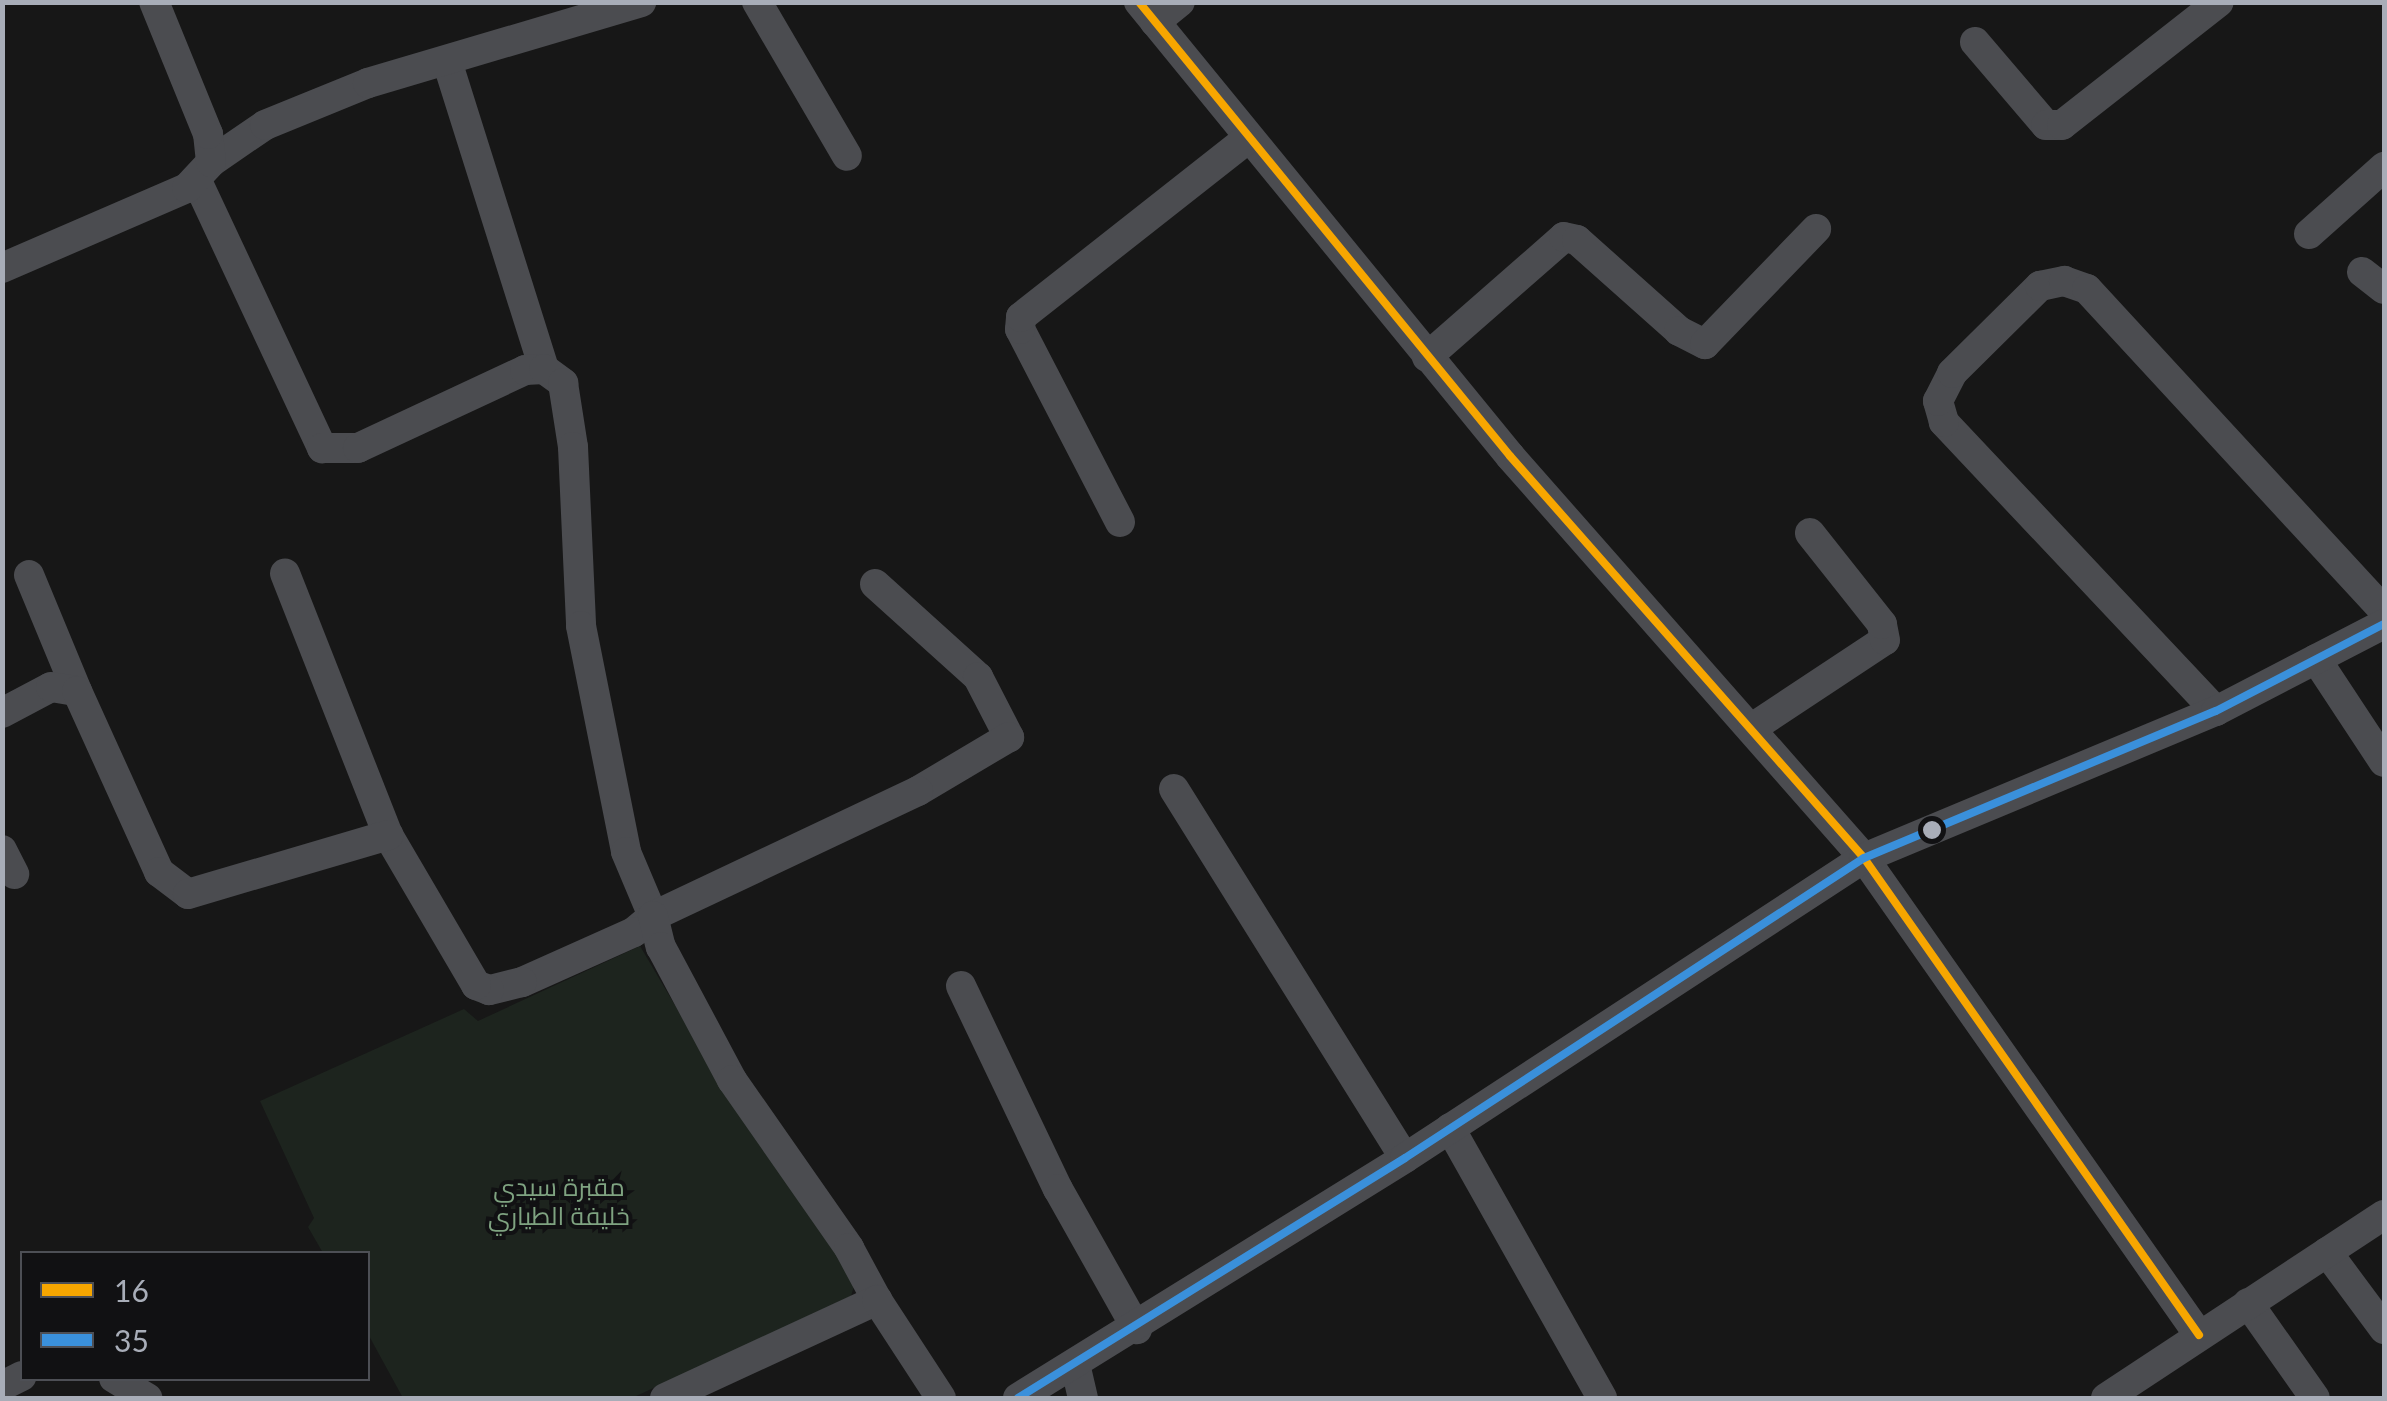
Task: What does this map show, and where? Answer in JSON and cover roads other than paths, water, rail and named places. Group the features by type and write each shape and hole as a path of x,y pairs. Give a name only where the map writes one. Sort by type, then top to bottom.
{"street":[{"path":"154,2 208,134 204,172 322,448 358,448 526,370 556,373 566,396 581,626 626,852 653,916 661,947 723,1065 849,1248 876,1300 942,1398"},
{"path":"2,268 204,172 251,133 312,104 641,2"},
{"path":"757,2 848,156"},
{"path":"1180,2 1147,12 1246,140 1427,357 1864,858 2199,1335"},
{"path":"1975,42 2046,124 2062,125 2219,2"},
{"path":"447,61 544,369"},
{"path":"1120,522 1020,330 1021,316 1246,140"},
{"path":"2309,234 2384,167"},
{"path":"1427,357 1564,238 1577,240 1679,331 1704,344 1816,229"},
{"path":"2216,711 1944,422 1938,401 1952,373 2040,286 2064,281 2087,289 2384,611"},
{"path":"1752,728 1885,640 1882,624 1810,534"},
{"path":"285,574 388,835 466,974 489,990 624,936 653,916 918,791 1009,737 978,678 875,584"},
{"path":"28,575 159,872 176,890 206,892 388,835"},
{"path":"1021,1398 1076,1368 1405,1158 1864,858 2216,711 2384,624"},
{"path":"2316,659 2384,762"},
{"path":"2,713 51,687 77,691"},
{"path":"1174,789 1405,1158"},
{"path":"961,986 1058,1188 1137,1329"},
{"path":"1450,1128 1602,1398"},
{"path":"2106,1398 2384,1215"},
{"path":"2328,1252 2384,1329"},
{"path":"664,1398 876,1300"},
{"path":"2248,1303 2315,1398"},
{"path":"1076,1368 1083,1398"},
{"path":"119,1381 147,1398"}],"park label":[{"name":"مقبرة سيدي خليفة الطياري","path":"559,1202"}]}
